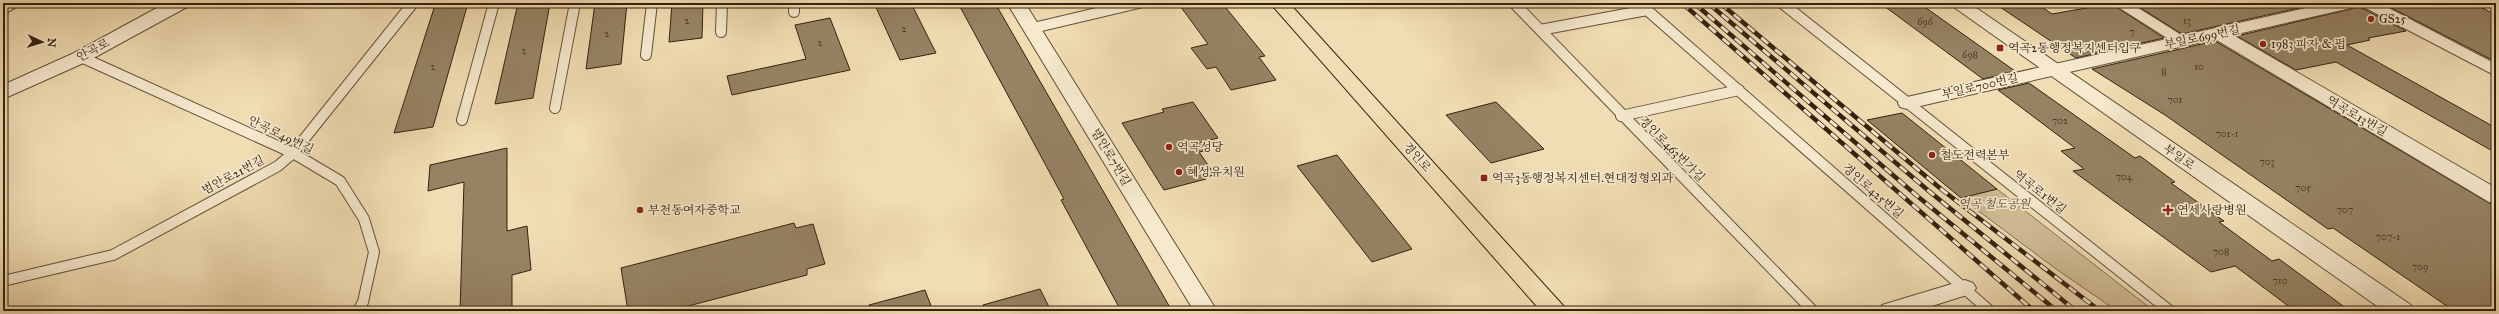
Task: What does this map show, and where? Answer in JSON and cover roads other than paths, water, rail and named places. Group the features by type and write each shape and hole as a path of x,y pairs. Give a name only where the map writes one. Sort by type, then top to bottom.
{"main road":[{"name":"경인로","path":"1279,3 1555,311"}],"street":[{"name":"안곡로","path":"3,93 81,57 180,3"},
{"name":"범안로7번길","path":"1016,3 1033,28 1206,311"},
{"name":"부일로","path":"1957,3 2402,311"},
{"name":"부일로699번길","path":"2052,70 2219,34 2351,3"},
{"path":"2366,3 2496,71"},
{"name":"역곡로13번길","path":"2219,34 2496,197"},
{"name":"부일로700번길","path":"1907,103 2052,70"},
{"path":"1890,311 1965,288"}],"lane":[{"path":"3,9 13,3"},
{"name":"범안로21번길","path":"3,281 113,255 278,166 293,153 413,3"},
{"path":"462,120 494,3"},
{"path":"555,108 575,3"},
{"path":"646,55 652,3"},
{"path":"722,3 722,32"},
{"path":"1033,28 1139,3"},
{"name":"경인로463번가길","path":"1514,3 1621,116 1813,311"},
{"name":"경인로425번길","path":"1639,3 1990,311"},
{"name":"역곡로1번길","path":"1782,3 2170,311"},
{"path":"2120,3 2183,42"},
{"path":"1540,30 1647,10"},
{"name":"안곡로49번길","path":"81,57 293,153 340,181 364,219 374,252 363,302 358,311"},
{"path":"1621,116 1739,90"}],"railway":[{"path":"1682,3 2034,311"},
{"path":"1694,3 1916,195 2057,311"},
{"path":"1708,3 1930,192 2076,311"},
{"path":"1720,3 1941,189 2100,311"}],"place":[{"name":"GS25","path":"2371,19"},
{"name":"1983 피자 & 펍","path":"2263,44"},
{"name":"역곡2동행정복지센터입구","path":"2000,48"},
{"name":"역곡성당","path":"1169,147"},
{"name":"철도전력본부","path":"1932,155"},
{"name":"혜성유치원","path":"1179,172"},
{"name":"역곡3동행정복지센터.현대정형외과","path":"1484,178"},
{"name":"부천동여자중학교","path":"640,210"},
{"name":"연세사랑병원","path":"2168,210"}],"park label":[{"name":"역곡 철도공원","path":"1994,204"}]}
